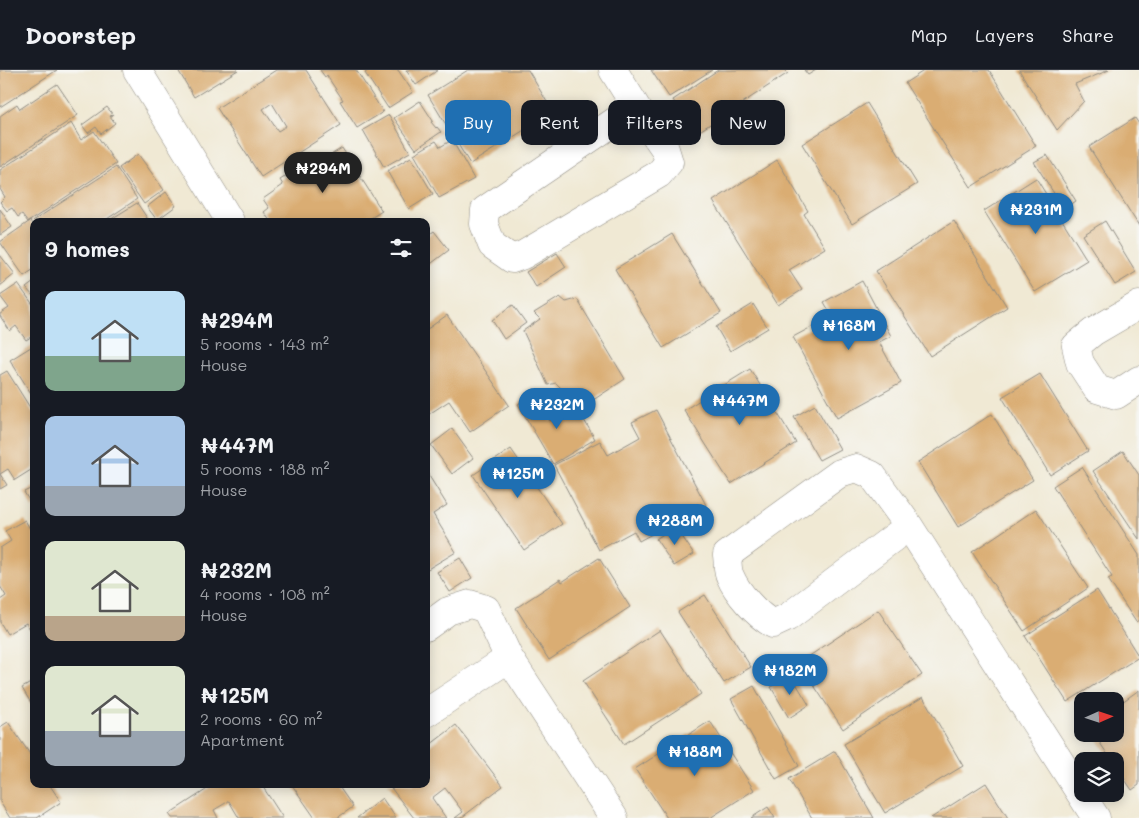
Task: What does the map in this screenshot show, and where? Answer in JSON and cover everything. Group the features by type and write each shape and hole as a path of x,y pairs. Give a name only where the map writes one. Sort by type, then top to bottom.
{"street":[{"path":"137,70 228,218"},
{"path":"613,70 632,100"},
{"path":"636,107 665,149 669,162 659,174 523,255 512,259 492,245 484,224 485,210 636,107"},
{"path":"1139,305 1093,332 1076,346 1080,363 1097,389 1116,395 1139,380"},
{"path":"909,526 788,617 773,624 760,617 735,586 729,574 727,556 840,473 856,468 872,475 909,526 1096,818"},
{"path":"430,624 448,611 470,604 486,609 509,658 614,818"},
{"path":"430,710 509,658"}],"building":[{"path":"0,70 57,70 0,107"},
{"path":"178,70 238,70 194,97"},
{"path":"276,70 306,70 341,125 261,177 217,108","holes":["272,103 286,126 278,131 263,109"]},
{"path":"320,70 356,70 383,112 357,128 340,101 343,100 327,76 325,77"},
{"path":"369,70 398,70 413,92 388,108 365,73"},
{"path":"406,70 438,70 416,85"},
{"path":"468,70 528,70 546,100 521,100 521,132 511,138 511,100 445,100 445,123 428,95"},
{"path":"651,70 712,70 669,97"},
{"path":"718,70 785,70 788,73 747,100 711,100 711,124 701,130 701,100 673,100"},
{"path":"804,70 816,70 808,75"},
{"path":"925,70 989,70 1036,146 971,187 905,83"},
{"path":"1019,70 1109,70 1075,84 1084,101 1057,130"},
{"path":"57,84 78,115 0,167 0,116 17,104 20,109"},
{"path":"420,101 433,121 431,122 441,132 416,149 394,118"},
{"path":"867,103 917,184 852,224 802,144"},
{"path":"107,107 113,115 110,116 115,123 101,134 96,127 88,133 82,125"},
{"path":"389,115 410,152 384,167 363,130"},
{"path":"1135,118 1139,124 1139,226 1089,147"},
{"path":"71,123 81,140 94,131 116,164 34,218 30,218 28,222 22,214 18,217 12,208 7,211 0,202 5,197 0,189 0,170"},
{"path":"436,141 440,147 445,144 455,145 474,179 439,198 414,154"},
{"path":"458,145 500,145 470,164"},
{"path":"342,148 382,211 371,218 268,218 264,212 269,208 263,199 283,185 280,180 307,163 310,168"},
{"path":"138,154 164,190 144,204 119,168"},
{"path":"1047,155 1076,201 1064,209 1034,162"},
{"path":"411,157 433,194 409,209 387,171"},
{"path":"777,160 808,211 804,214 825,248 789,270 802,290 778,305 713,201"},
{"path":"116,167 137,199 108,218 38,218"},
{"path":"1036,178 1087,260 1035,292 984,211"},
{"path":"166,192 176,206 160,218 155,218 147,207"},
{"path":"137,203 147,218 113,218"},
{"path":"0,209 12,227 0,235"},
{"path":"30,221 30,272 24,276 0,242"},
{"path":"954,221 1007,307 930,356 876,271"},
{"path":"1105,221 1136,272 1115,285 1083,235"},
{"path":"434,231 449,250 430,264 430,234"},
{"path":"672,234 721,313 663,348 615,269"},
{"path":"557,253 566,267 536,287 526,272"},
{"path":"0,255 15,274 0,286"},
{"path":"862,281 891,336 879,342 901,383 837,418 793,337 832,316 824,302"},
{"path":"18,284 30,300 30,338 26,340 16,326 10,331 0,316 9,308 0,296"},
{"path":"560,297 566,302 577,299 625,379 581,408 556,383 548,385 523,331 540,319 534,313"},
{"path":"753,304 768,328 730,351 716,327"},
{"path":"513,305 526,323 504,339 492,320"},
{"path":"447,315 509,405 470,432 449,401 430,413 430,327"},
{"path":"30,348 30,392 10,360"},
{"path":"750,369 796,443 731,484 684,410"},
{"path":"7,371 30,408 30,471 15,480 8,469 0,474 0,375"},
{"path":"1040,374 1088,451 1050,475 1002,397"},
{"path":"534,395 550,421 576,406 595,439 553,464 518,404"},
{"path":"815,405 840,449 819,460 794,417"},
{"path":"656,410 706,505 639,541 634,531 599,550 554,465 600,441 608,455 640,437 632,422"},
{"path":"992,414 1033,480 958,527 918,462"},
{"path":"452,429 473,458 452,474 431,445"},
{"path":"511,449 562,524 524,550 473,475"},
{"path":"1123,451 1139,475 1139,539 1093,471"},
{"path":"1082,467 1139,555 1139,620 1136,622 1108,579 1112,577 1053,486"},
{"path":"0,474 7,485 0,489"},
{"path":"430,477 447,505 433,514 456,552 430,568"},
{"path":"30,489 30,502 24,492"},
{"path":"1036,509 1088,588 1024,631 972,552"},
{"path":"25,520 30,529 30,629 26,623 7,634 0,622 0,600 6,596 0,586 0,548 11,541 5,531"},
{"path":"675,526 694,554 674,566 656,539"},
{"path":"460,558 472,578 450,592 437,572"},
{"path":"599,558 630,607 549,660 516,608 560,579 562,582"},
{"path":"1097,590 1139,657 1083,692 1074,692 1074,698 1067,702 1025,636"},
{"path":"705,595 751,667 724,683 678,612"},
{"path":"878,610 922,675 843,729 799,663"},
{"path":"660,630 701,694 624,744 583,681"},
{"path":"791,675 809,705 789,718 771,687"},
{"path":"30,683 30,701 22,688"},
{"path":"754,686 799,766 776,779 731,699"},
{"path":"1139,690 1139,785 1132,790 1124,778 1124,752 1106,752 1099,742 1124,742 1124,701"},
{"path":"923,697 963,766 885,813 844,744"},
{"path":"710,721 754,790 710,818 667,818 635,769"},
{"path":"8,722 30,754 30,788 52,788 61,802 37,818 10,818 0,802 0,727"},
{"path":"456,725 503,786 461,818 455,818 463,812 445,788 432,798 446,818 414,818 391,788 430,788 430,745"},
{"path":"835,751 874,818 812,818 789,779"},
{"path":"986,783 1008,818 931,818"},
{"path":"209,788 264,788 283,818 239,818 229,801 214,810 218,818 172,818 169,814"},
{"path":"294,788 340,788 353,807 337,818 315,818"},
{"path":"382,798 396,818 357,818"},
{"path":"768,807 775,818 751,818"}]}
